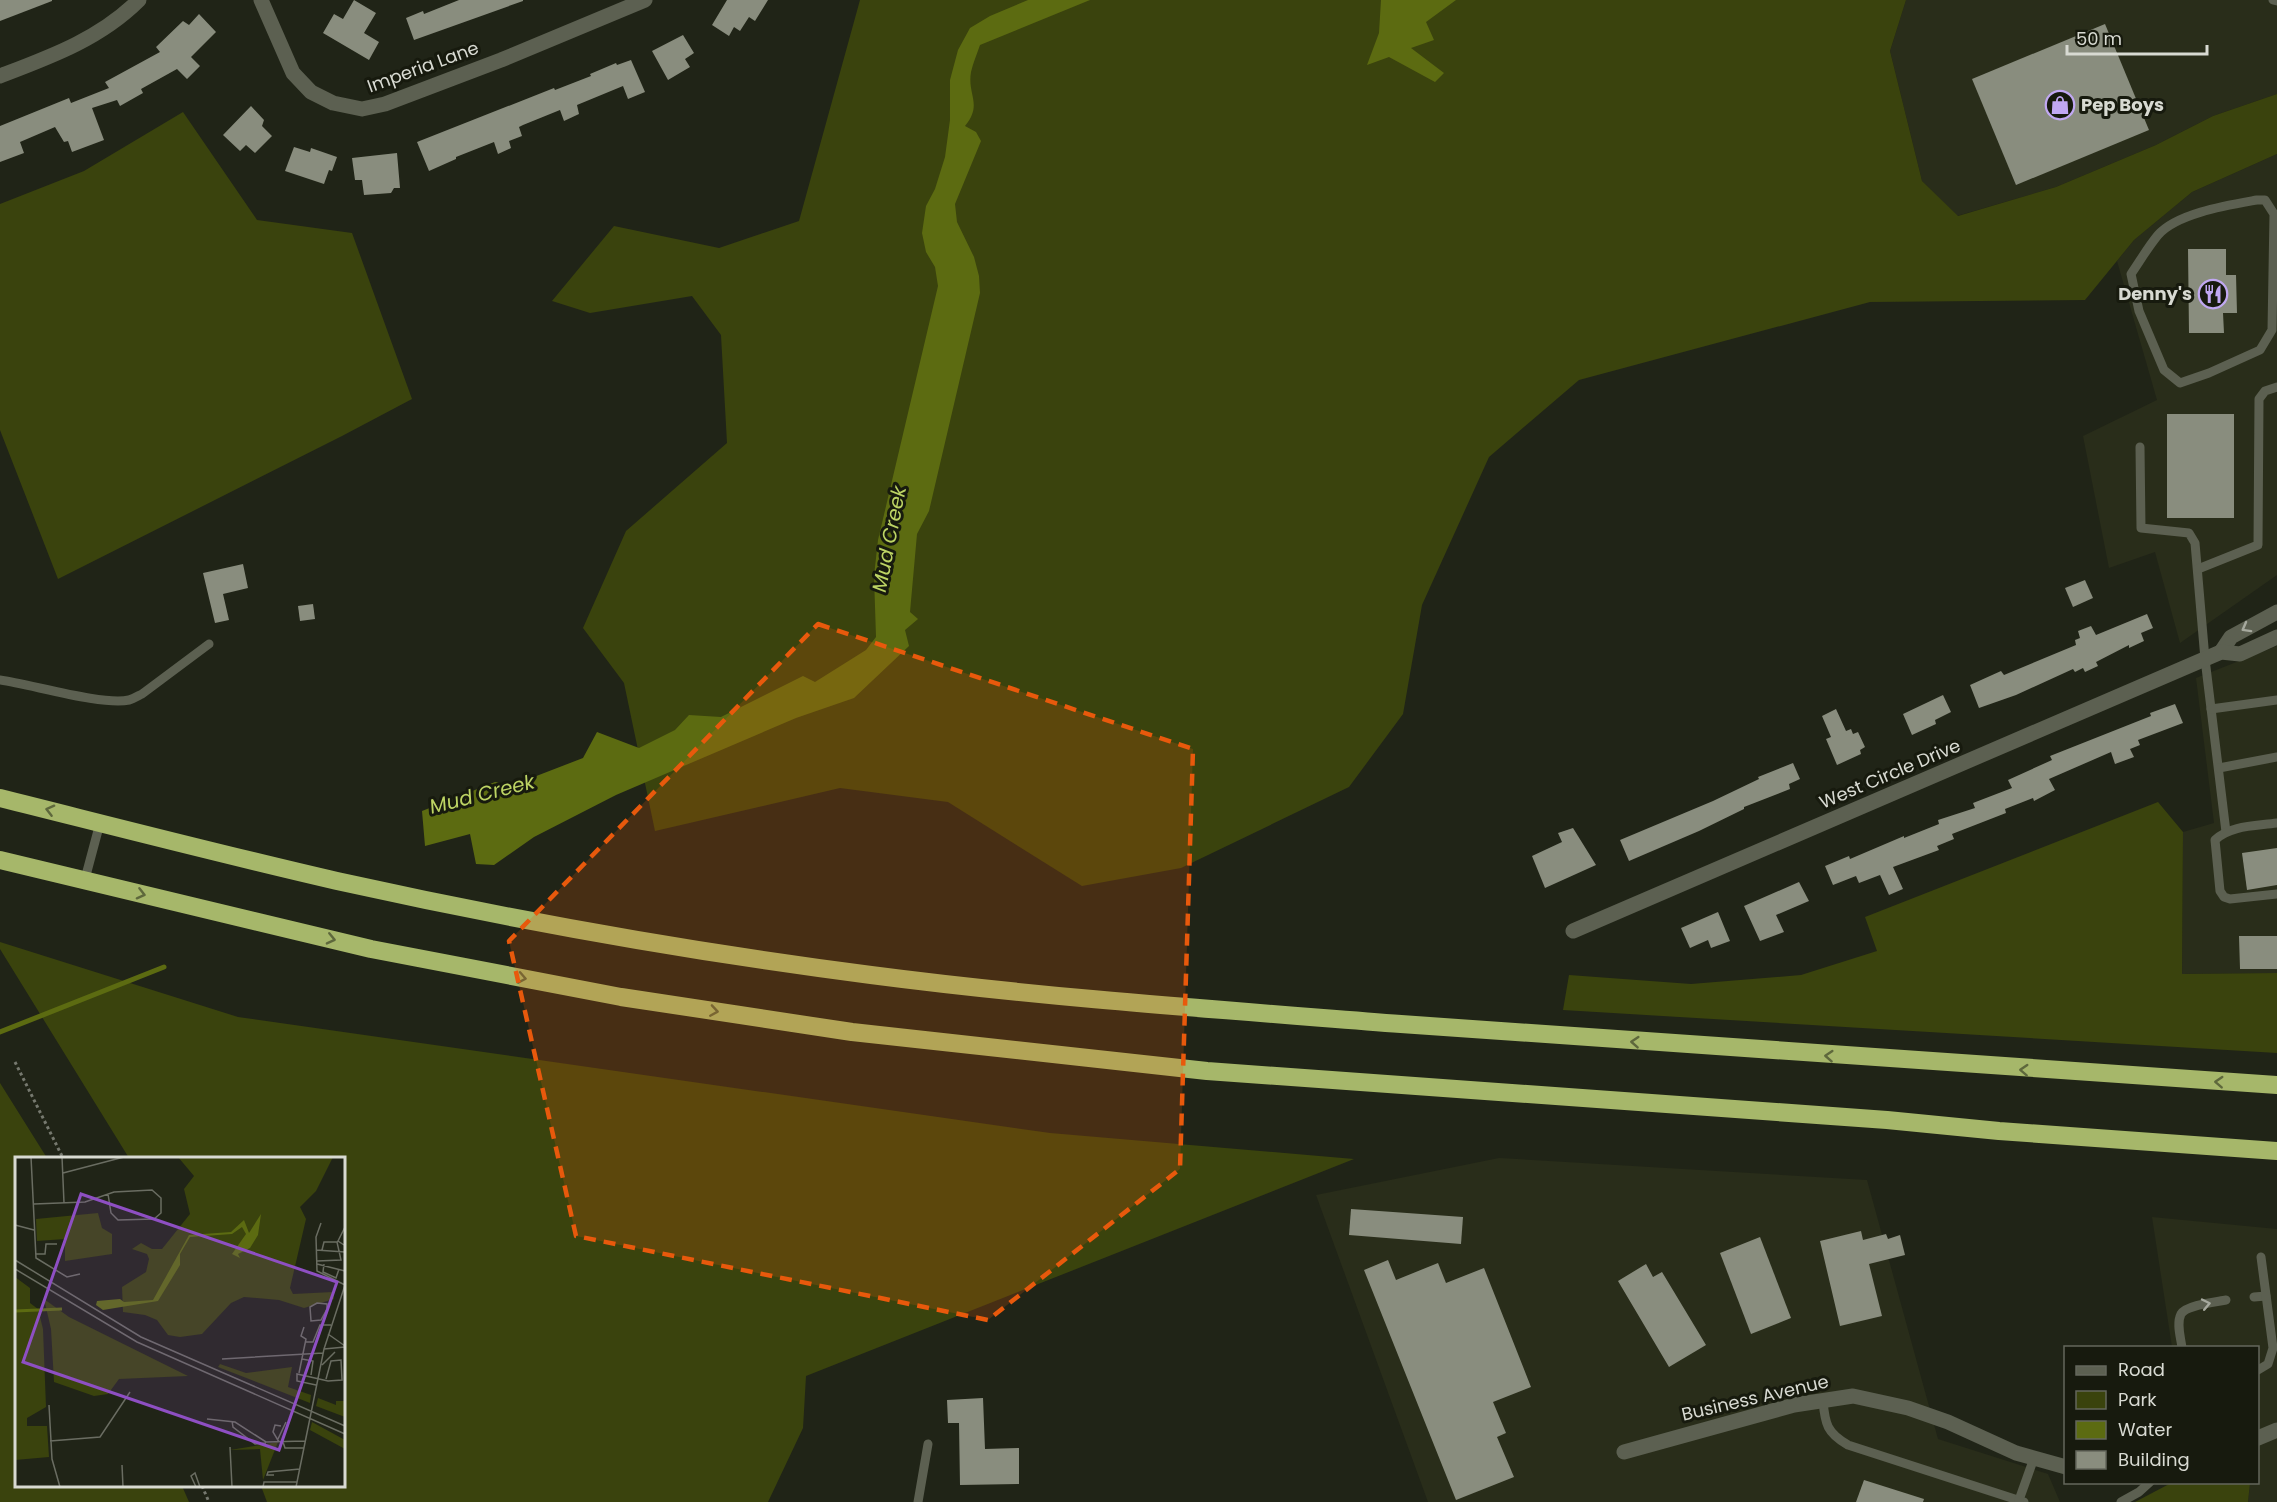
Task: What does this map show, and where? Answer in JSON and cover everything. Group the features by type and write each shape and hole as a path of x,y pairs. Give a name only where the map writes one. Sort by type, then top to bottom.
{"highway":[{"path":"0,798 336,880 508,916 692,949 872,975 1053,996 1234,1012 1959,1066 2277,1085"},
{"path":"0,860 371,949 621,997 852,1032 1207,1071 1876,1119 1999,1131 2277,1151"}],"street":[{"path":"0,76 55,55 94,36 139,0"},
{"name":"Imperia Lane","path":"261,0 293,73 311,92 333,103 362,109 385,104 501,60 645,0"},
{"name":"West Circle Drive","path":"2221,652 2231,637 2277,612"},
{"name":"West Circle Drive","path":"1573,931 2221,652 2240,654 2277,637"},
{"name":"Business Avenue","path":"1624,1452 1794,1405 1853,1396 1908,1408 1948,1422 2016,1453 2064,1466"},
{"path":"2259,1437 2277,1430"}],"lane":[{"path":"2265,200 2274,214 2276,244 2272,330 2260,350 2209,373 2180,383 2164,370 2139,311 2131,273 2159,233 2178,221 2214,208 2265,200"},
{"path":"2198,569 2258,545 2259,399 2265,391 2277,387"},
{"path":"2140,447 2141,528 2189,533 2195,543 2205,659 2226,832"},
{"path":"0,680 88,697 116,701 129,700 142,694 209,644"},
{"path":"2211,709 2277,700"},
{"path":"2218,768 2277,757"},
{"path":"85,879 100,823"},
{"path":"2277,823 2235,829 2215,840 2220,891 2224,897 2230,899 2277,894"},
{"path":"2259,1369 2268,1364 2274,1348 2261,1257"},
{"path":"2254,1297 2266,1296"},
{"path":"2182,1346 2179,1325 2181,1314 2198,1305 2226,1300"},
{"path":"1823,1401 1829,1431 1848,1445 2021,1501 2034,1458"},
{"path":"918,1502 928,1444"},
{"path":"2121,1502 2148,1484"}],"path":[{"path":"15,1062 62,1157"},
{"path":"203,1487 208,1502"}],"highlighted area":[{"path":"818,624 1193,749 1180,1169 988,1320 576,1236 509,941"}],"shaded area":[{"path":"1906,0 2277,0 2277,94 2213,116 2156,145 2056,187 1957,216 1922,181 1890,51"},
{"path":"2277,154 2277,575 2180,643 2155,552 2109,568 2083,436 2157,400 2117,261 2134,240 2192,192"},
{"path":"2277,646 2277,973 2182,974 2183,832 2214,823 2196,678"},
{"path":"1499,1158 1867,1180 1938,1439 2048,1474 2060,1502 1428,1502 1316,1195"},
{"path":"2152,1217 2277,1229 2277,1502 2248,1502 2250,1484 2259,1484 2259,1346 2172,1346"}],"green space":[{"path":"860,0 1906,0 1890,51 1922,181 1958,216 2056,187 2156,145 2213,116 2277,94 2277,154 2192,192 2134,240 2085,300 1870,302 1579,380 1489,457 1422,605 1403,714 1349,787 1181,868 1082,886 948,802 840,788 655,831 624,683 583,628 626,531 727,443 721,335 692,296 590,313 552,301 614,226 719,248 799,221"},
{"path":"183,112 257,220 352,233 412,399 58,579 0,430 0,204 84,171"},
{"path":"2158,802 2183,832 2182,974 2277,973 2277,1053 1563,1010 1569,975 1691,984 1801,975 1877,951 1865,917"},
{"path":"0,942 238,1017 1050,1133 1354,1159 806,1376 803,1428 768,1502 267,1502 261,1487 345,1487 345,1157 128,1157 0,949"},
{"path":"0,1083 46,1157 15,1157 15,1487 182,1487 189,1502 0,1502"},
{"path":"2169,1484 2250,1484 2248,1502 2135,1502"}],"water":[{"path":"1028,0 1090,0 980,45 972,69 970,80 974,105 973,112 965,126 976,132 981,141 955,204 957,222 974,257 979,276 980,293 929,511 917,534 910,612 918,619 905,630 909,646 854,698 796,718 616,795 534,837 494,865 476,864 470,834 425,846 422,811 495,782 513,785 583,758 597,732 639,748 675,730 689,715 721,717 803,676 815,682 866,650 876,637 874,576 878,540 938,286 935,267 926,252 922,233 926,206 935,189 945,157 950,120 950,80 958,50 970,28 990,16"},
{"path":"1381,0 1456,0 1426,22 1434,40 1411,48 1444,73 1435,82 1389,57 1367,65 1379,33"}],"building":[{"path":"0,0 52,0 52,1 0,21"},
{"path":"354,0 376,13 364,33 379,42 369,60 323,33 334,14 343,19"},
{"path":"459,0 523,1 414,40 406,18 423,11 424,14"},
{"path":"727,0 768,0 755,21 749,17 740,31 734,27 729,36 712,25"},
{"path":"199,14 216,32 191,57 200,66 187,79 177,69 141,89 143,93 120,106 117,100 92,108 104,140 72,152 68,141 64,142 55,127 20,142 24,153 0,162 0,126 69,98 71,103 109,88 105,82 160,52 156,47 183,21 189,25"},
{"name":"Pep Boys","path":"2105,24 2149,130 2016,185 1972,79"},
{"path":"683,35 694,53 685,59 690,67 668,80 652,51"},
{"path":"631,60 645,92 628,99 623,86 577,105 579,114 564,121 560,110 519,127 522,136 509,141 511,148 498,154 494,142 429,171 417,142 554,88 555,90 591,76 590,74 616,63 617,65"},
{"path":"251,106 264,120 262,126 272,136 255,153 246,145 240,151 223,135"},
{"path":"294,147 310,152 311,148 337,157 324,184 285,171"},
{"path":"397,153 400,188 394,188 391,193 364,195 362,180 355,180 352,158"},
{"name":"Denny's","path":"2188,249 2226,249 2226,275 2236,275 2237,313 2223,313 2224,333 2189,333"},
{"path":"2167,414 2234,414 2234,518 2167,518"},
{"path":"243,564 248,588 223,594 229,620 215,623 203,573"},
{"path":"2085,580 2093,598 2073,607 2065,588"},
{"path":"313,604 315,619 300,621 298,606"},
{"path":"2147,614 2153,628 2141,633 2144,641 2129,648 2129,645 2096,662 2098,666 2085,672 2083,668 2075,672 2073,669 2016,695 1979,708 1970,685 2001,671 2004,675 2076,645 2075,640 2080,638 2078,631 2091,626 2096,635"},
{"path":"1943,695 1951,712 1935,720 1936,724 1912,735 1903,714"},
{"path":"2175,704 2183,723 2138,740 2140,745 2130,749 2134,757 2115,764 2111,752 2049,779 2055,790 2034,801 2033,798 2005,809 2006,813 1952,834 1954,839 1937,846 1939,850 1893,867 1903,889 1889,895 1880,875 1859,883 1856,876 1833,885 1825,866 1849,856 1850,859 1939,824 1938,820 1975,808 1973,803 2012,788 2008,780 2052,760 2050,756 2151,716 2150,713"},
{"path":"1836,709 1846,731 1851,729 1853,734 1858,732 1865,747 1860,750 1861,754 1837,765 1826,739 1831,737 1822,716"},
{"path":"1793,763 1800,779 1789,784 1790,789 1744,807 1699,831 1629,861 1620,840 1713,801 1759,779 1758,777"},
{"path":"1573,828 1596,865 1545,888 1532,856 1562,842 1558,833"},
{"path":"2277,848 2277,885 2247,890 2242,853"},
{"path":"1799,882 1809,901 1776,915 1784,932 1760,941 1744,906"},
{"path":"1718,912 1730,941 1711,948 1708,940 1690,948 1681,928"},
{"path":"2239,936 2277,936 2277,969 2240,969"},
{"path":"1351,1209 1463,1217 1461,1244 1349,1235"},
{"path":"1861,1231 1863,1240 1886,1234 1888,1239 1900,1235 1905,1255 1869,1264 1882,1316 1840,1326 1820,1241"},
{"path":"1760,1237 1791,1318 1751,1334 1720,1253"},
{"path":"1388,1260 1396,1280 1438,1263 1446,1283 1484,1268 1531,1387 1493,1402 1506,1433 1497,1437 1514,1477 1456,1500 1364,1270"},
{"path":"1646,1264 1653,1277 1662,1272 1706,1345 1669,1367 1618,1281"},
{"path":"983,1398 985,1449 1019,1448 1019,1484 960,1485 959,1423 948,1423 947,1400"},
{"path":"1864,1480 1924,1499 1923,1502 1856,1502"}],"waterway":[{"name":"Mud Creek","path":"0,1032 164,967"}],"place":[{"name":"Pep Boys","path":"2060,105"},
{"name":"Denny's","path":"2213,294"}]}
